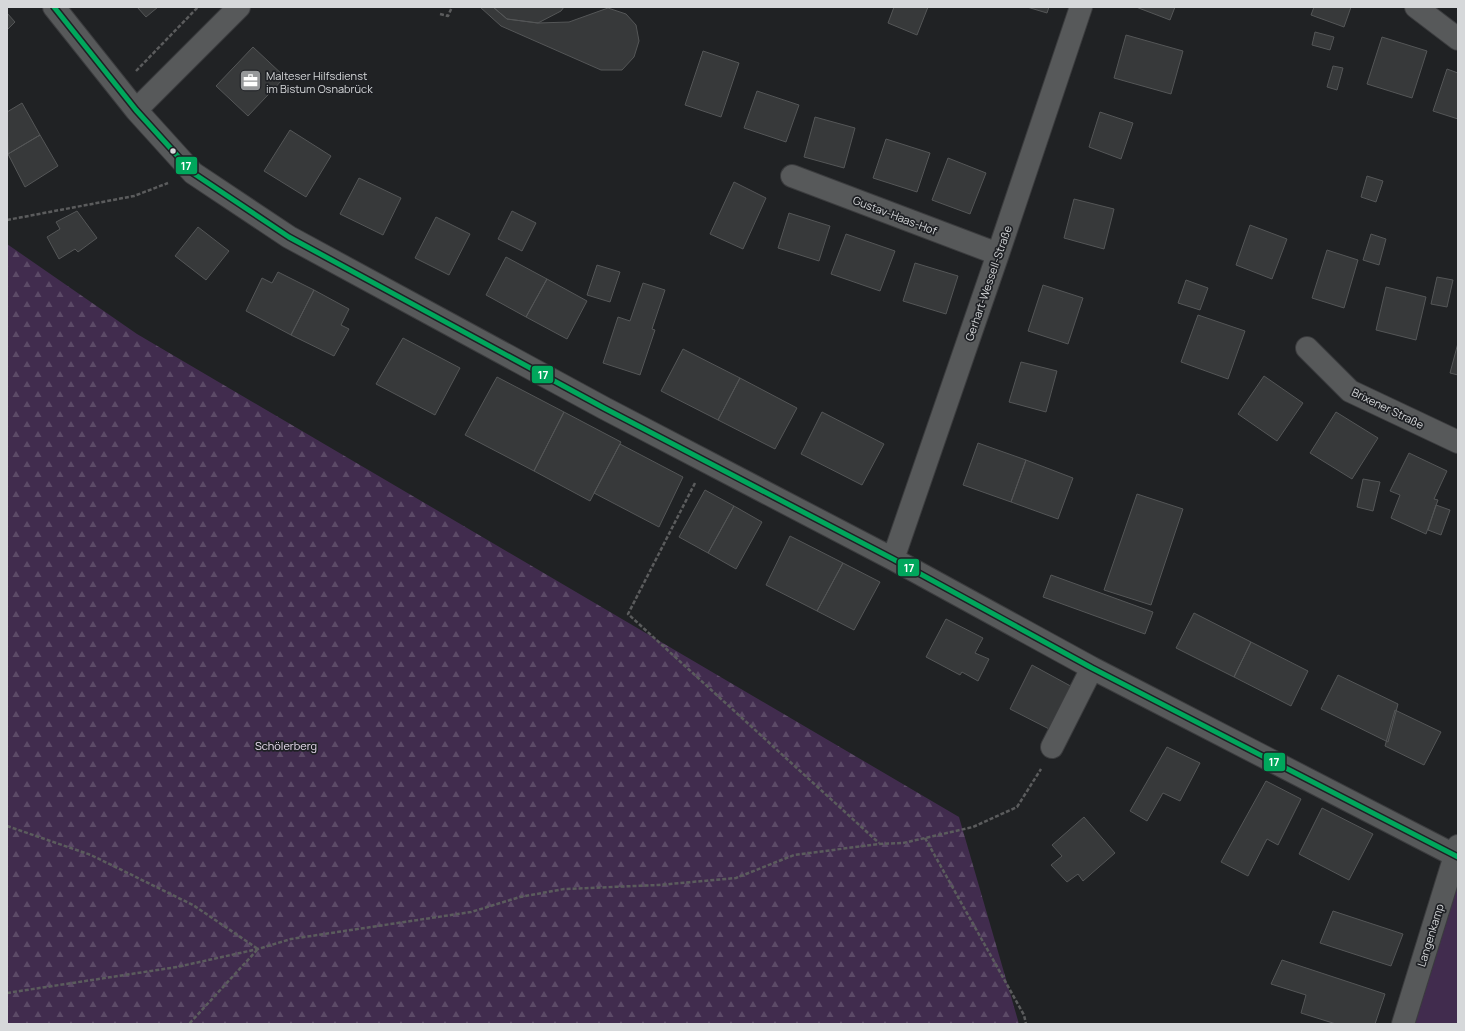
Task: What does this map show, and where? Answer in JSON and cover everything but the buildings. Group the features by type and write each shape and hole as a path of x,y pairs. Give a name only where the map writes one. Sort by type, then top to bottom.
{"street":[{"path":"54,7 136,110 193,173 289,237 596,404 893,559 1092,668 1457,852"},
{"path":"136,110 239,7"},
{"name":"Gerhart-Wessell-Straße","path":"893,559 1081,7"},
{"path":"1416,7 1458,39"},
{"name":"Gustav-Haas-Hof","path":"792,176 998,254"},
{"name":"Brixener Straße","path":"1307,348 1350,392 1458,442"},
{"path":"1052,747 1092,668"},
{"name":"Langenkamp","path":"1403,1024 1457,852"}],"path":[{"path":"119,89 198,7"},
{"path":"440,14 448,16 452,7"},
{"path":"7,220 134,196 193,173"},
{"path":"706,462 628,614 879,844"},
{"path":"7,993 177,967 258,949 291,939 471,912 520,897 564,889 659,886 736,878 794,855 903,842 973,827 1017,807 1040,771 1052,747"},
{"path":"7,826 91,855 193,905 258,949"},
{"path":"925,838 1024,1015 1026,1024"},
{"path":"189,1024 258,949"}],"green space":[{"name":"Schölerberg","path":"7,244 137,334 959,817 1019,1024 7,1024"},
{"path":"1458,877 1458,1024 1403,1024"}],"transit line":[{"name":"17","path":"54,7 136,110 193,173 289,237 604,408 893,559 1092,668 1458,857"}],"place":[{"name":"Malteser Hilfsdienst im Bistum Osnabrück","path":"251,81"}]}
